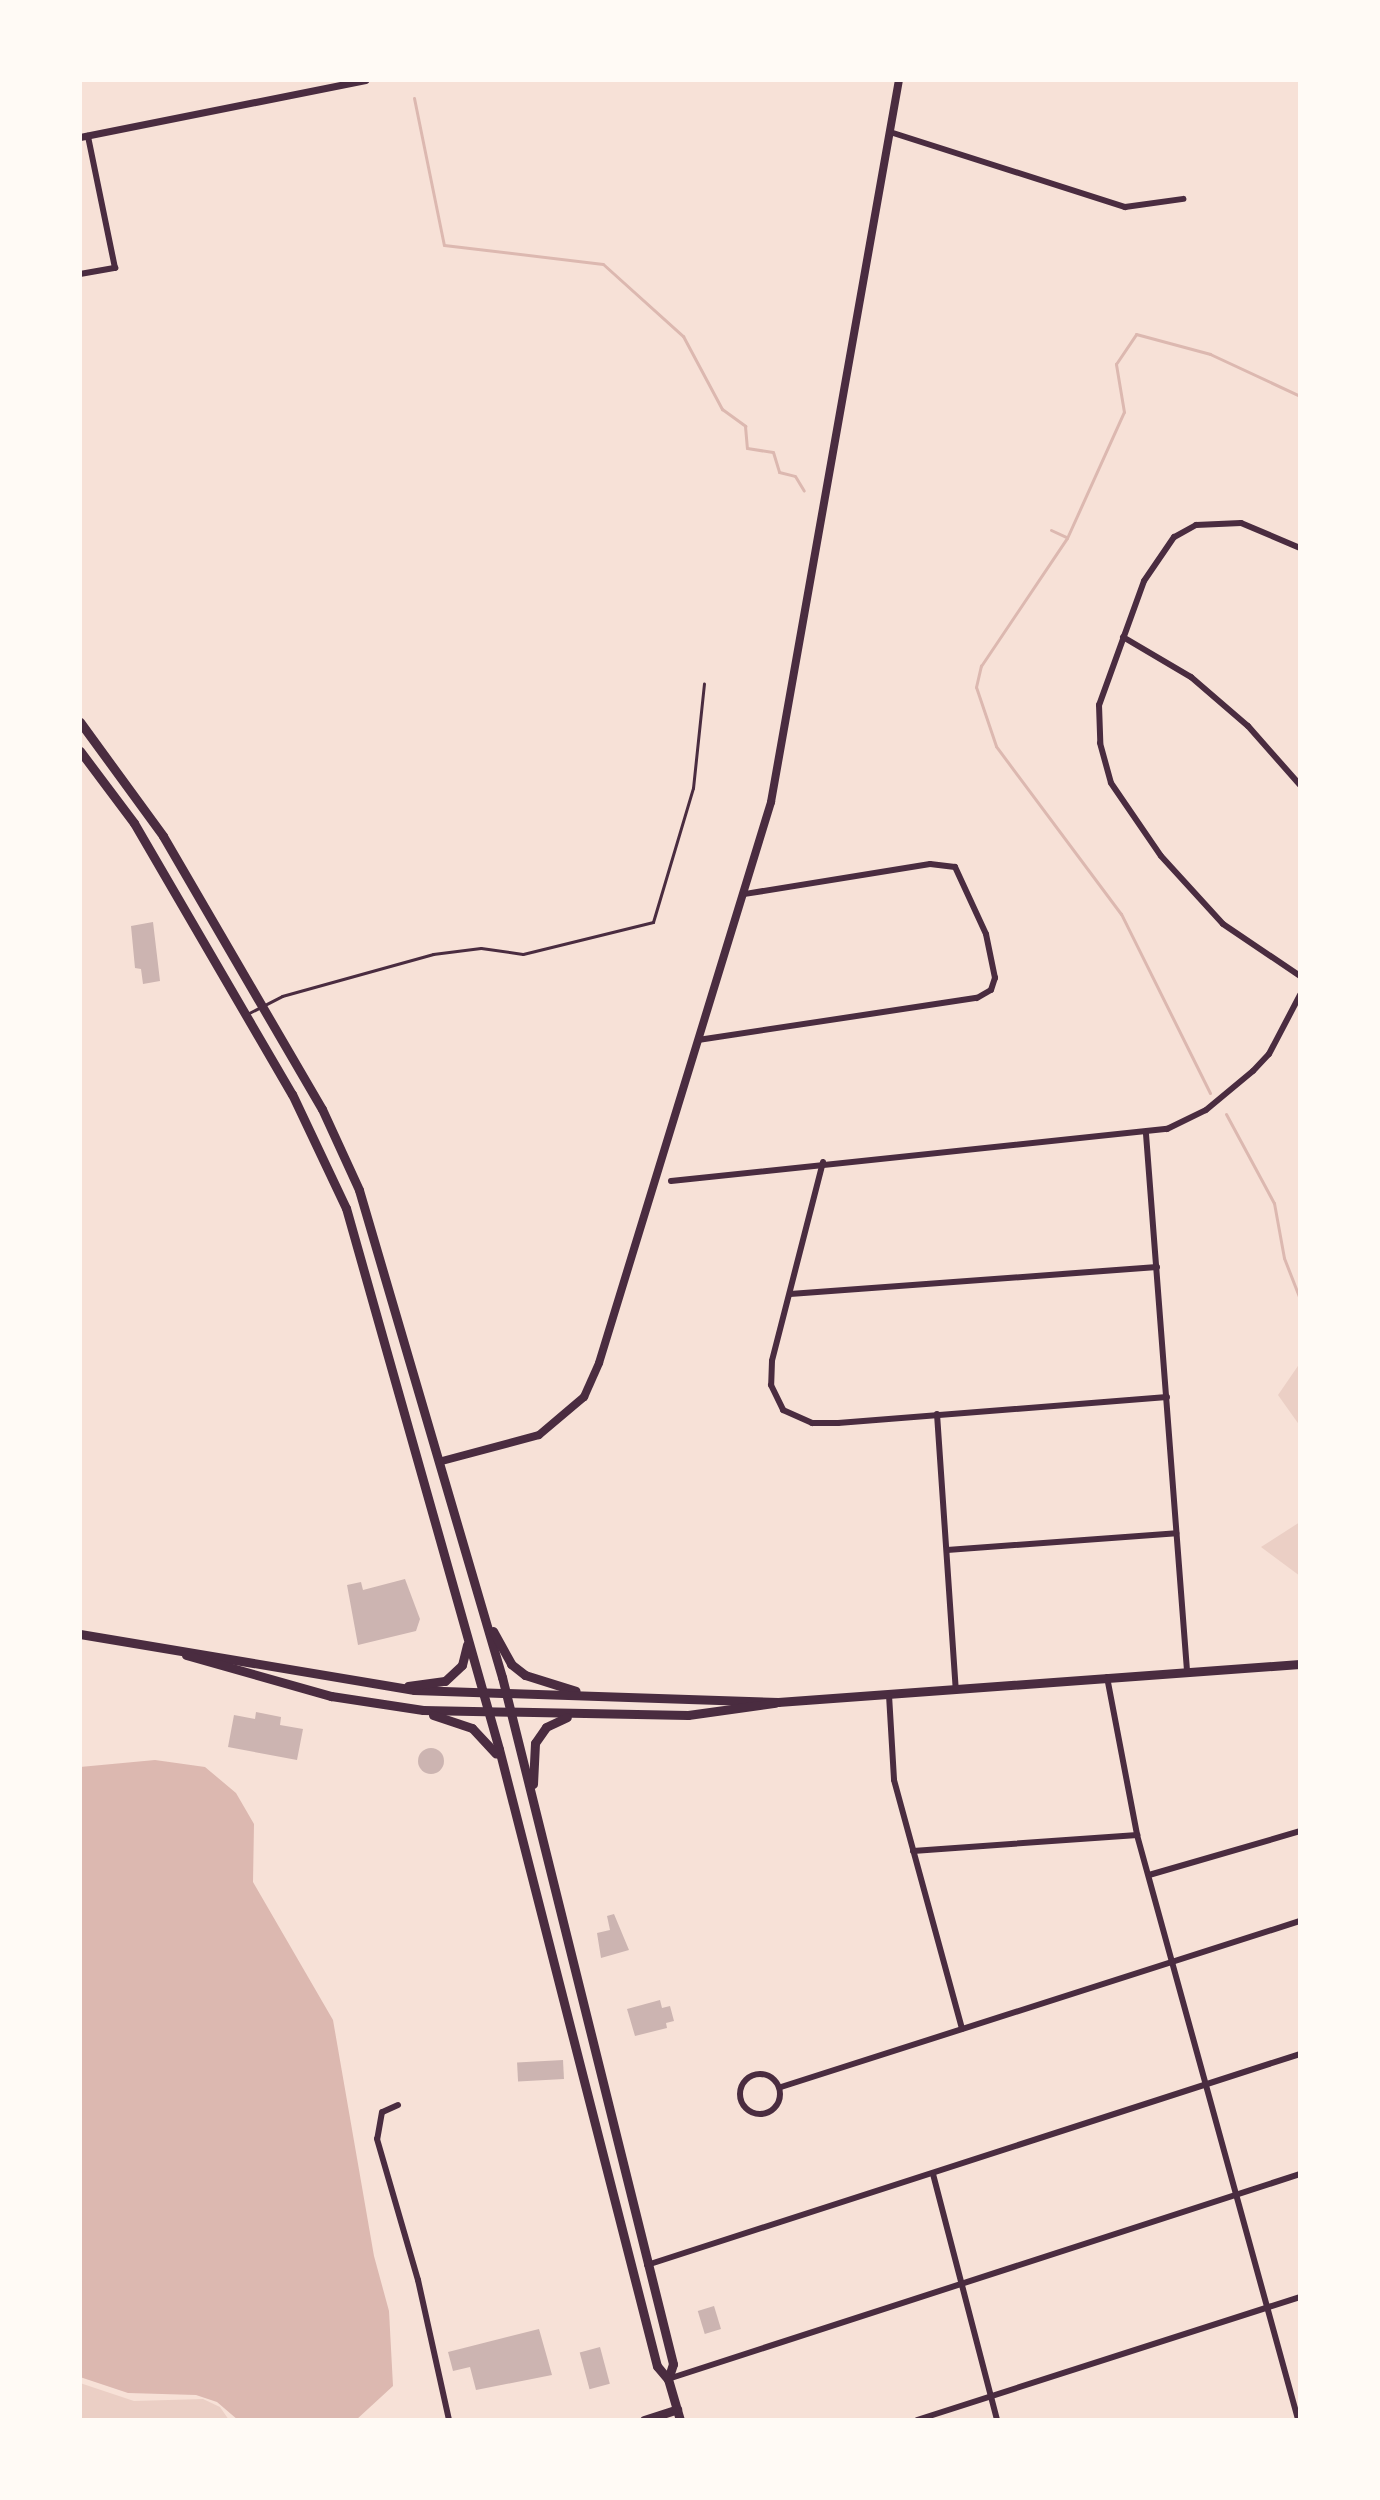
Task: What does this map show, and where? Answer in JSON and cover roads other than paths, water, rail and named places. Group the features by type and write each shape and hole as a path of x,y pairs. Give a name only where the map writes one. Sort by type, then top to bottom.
{"main road":[{"path":"442,1461 539,1435 584,1397 599,1363 771,802 899,80"},
{"path":"80,722 149,812 262,1004 352,1173 442,1461 511,1714 673,2364 668,2379"},
{"path":"80,751 134,823 246,1014 310,1125 346,1208 505,1774 657,2366 668,2379 678,2415 644,2420"},
{"path":"483,1609 511,1664 525,1675 595,1696"},
{"path":"80,1634 396,1688 483,1695 778,1702 1300,1664"},
{"path":"396,1688 445,1681 457,1672 467,1653 466,1634"},
{"path":"181,1653 216,1667 472,1728 494,1750 505,1774"},
{"path":"386,1706 511,1714 706,1714 778,1702"},
{"path":"537,1820 535,1743 551,1723 586,1714"}],"street":[{"path":"80,274 115,268 84,137 365,80"},
{"path":"890,132 1125,207 1183,199"},
{"path":"1300,548 1241,523 1196,525 1174,537 1158,555 1123,637 1099,705 1100,743 1111,783 1161,856 1223,924 1300,976"},
{"path":"1123,637 1191,677 1248,726 1300,785"},
{"path":"698,1040 977,998 991,990 995,978 986,934 955,867 930,864 745,894"},
{"path":"671,1181 823,1162 1146,1134 1206,1110 1238,1085 1269,1054 1300,995"},
{"path":"1146,1134 1187,1671"},
{"path":"823,1162 770,1375 783,1410 812,1423 1167,1397"},
{"path":"790,1294 1157,1267"},
{"path":"937,1414 956,1690"},
{"path":"947,1550 1176,1533"},
{"path":"1107,1677 1111,1719 1137,1835 1298,2419"},
{"path":"889,1695 894,1780 962,2029"},
{"path":"1149,1875 1300,1831"},
{"path":"913,1851 1137,1835"},
{"path":"781,2087 1172,1959 1300,1921"},
{"path":"647,2265 1300,2054"},
{"path":"755,2076 773,2079 781,2087 775,2108 760,2113 750,2112 738,2097 744,2082 755,2076"},
{"path":"398,2105 382,2112 377,2139 418,2280 449,2420"},
{"path":"933,2174 997,2420"},
{"path":"668,2379 1300,2174"},
{"path":"917,2420 1300,2297"}],"lane":[{"path":"246,1014 262,1004 433,954 481,948 523,954 653,922 693,788 704,684"}],"waterway":[{"path":"414,98 444,245 603,264 683,336 722,409 745,426 747,448 773,452 779,472 795,476 804,491"},
{"path":"1210,1093 1121,914 996,746 976,687 981,666 1067,538 1124,412 1116,364 1136,334 1210,354 1300,396"},
{"path":"1051,530 1066,537"},
{"path":"1226,1114 1274,1203 1284,1258 1300,1299"}]}
